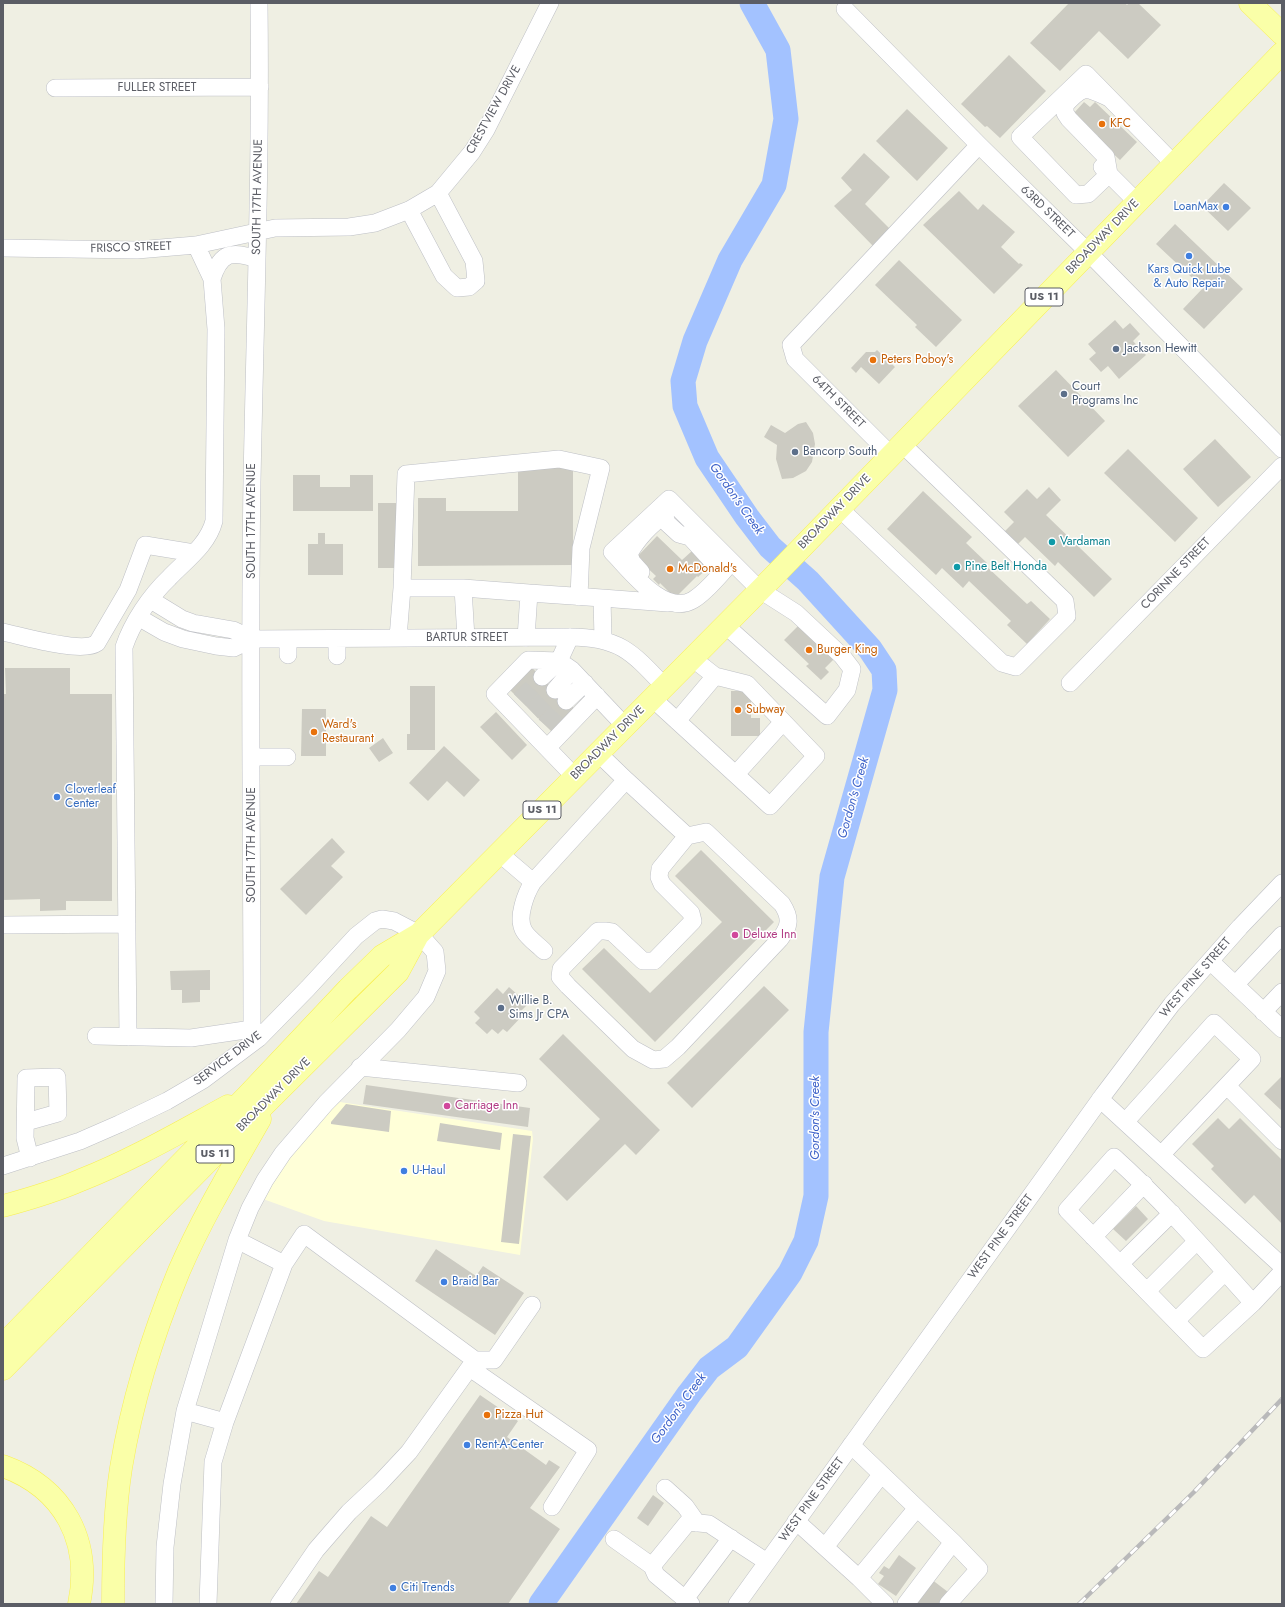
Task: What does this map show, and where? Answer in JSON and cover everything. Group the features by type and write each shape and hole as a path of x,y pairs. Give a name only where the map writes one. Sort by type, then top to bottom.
{"main road":[{"path":"1250,3 1282,34"},
{"name":"BROADWAY DRIVE","path":"3,1344 247,1096 348,989 382,956 419,934 575,777 766,584 1282,53"},
{"name":"BROADWAY DRIVE","path":"3,1369 273,1095 398,972 419,934"},
{"path":"112,1604 116,1516 121,1468 144,1372 160,1320 180,1270 205,1216 273,1095"},
{"path":"3,1206 53,1191 108,1169 247,1096"},
{"path":"3,1466 28,1477 40,1485 59,1505 68,1518 82,1559 82,1591 79,1604"}],"street":[{"name":"SOUTH 17TH AVENUE","path":"256,1033 252,757 252,477 258,231 260,87 259,3"},
{"name":"CRESTVIEW DRIVE","path":"258,231 275,228 349,227 375,223 409,210 438,193 472,152 486,130 550,3"},
{"name":"63RD STREET","path":"845,9 1282,449"},
{"path":"1109,174 1088,194 1076,196 1020,137 1086,74 1174,164"},
{"name":"FULLER STREET","path":"55,88 260,87"},
{"path":"1109,98 1092,90 1082,89 1064,105 1065,113 1068,119 1106,157 1109,174"},
{"path":"1047,112 1137,202"},
{"name":"64TH STREET","path":"839,508 1002,663 1008,666 1016,667 1066,616 1065,601 795,359 791,345 979,145"},
{"path":"409,210 444,276 457,288 469,288 476,281 474,262 438,193"},
{"name":"FRISCO STREET","path":"3,248 137,250 196,245 258,231"},
{"path":"128,1037 124,647 129,632 138,617 167,579 194,553 210,533 215,514 216,329 212,279 196,245"},
{"path":"212,279 216,267 222,260 231,254 240,254 257,259"},
{"path":"398,638 402,588 406,474 559,459 601,468 582,548 579,597"},
{"name":"CORINNE STREET","path":"1070,683 1282,466"},
{"path":"669,499 727,567 694,600 686,604 674,604 654,594 612,552 669,499"},
{"path":"667,601 662,592 632,562 629,554 634,545 658,519 665,516 667,523 679,534 690,537 727,567 766,584 842,656 852,669 846,690 827,716 725,625"},
{"path":"3,632 70,646 93,646 97,643 128,590 145,545 194,553"},
{"path":"402,588 463,588 579,597 667,601"},
{"path":"463,588 466,638"},
{"path":"526,638 529,593"},
{"path":"602,598 603,639"},
{"path":"151,600 182,619 194,623 233,630 252,639"},
{"path":"138,617 164,632 183,639 216,646 234,648 252,639"},
{"path":"570,637 560,696 585,683"},
{"name":"BARTUR STREET","path":"252,639 288,647 337,638 570,637 603,639 618,644 628,650 644,664 658,692 677,721 770,806 816,756 782,722"},
{"path":"337,638 337,656"},
{"path":"692,658 715,676 747,684 782,722 736,774"},
{"path":"575,777 547,748 540,730 515,704 495,694 528,660 565,666 585,683 625,726"},
{"path":"542,677 565,666"},
{"path":"677,721 715,676"},
{"path":"547,748 597,696"},
{"path":"598,753 687,836"},
{"path":"252,757 287,757"},
{"path":"544,951 523,930 521,916 526,894 533,882 626,780"},
{"path":"706,832 782,904 787,912 788,923 786,931 780,938 678,1047 664,1059 653,1060 633,1050 568,986 560,977 561,969 598,931 612,932 643,960 654,960 693,922 691,913 662,884 659,877 660,869 687,836 706,832"},
{"path":"499,853 533,882"},
{"name":"WEST PINE STREET","path":"737,1604 1100,1099 1172,1004 1240,927 1282,883"},
{"name":"SERVICE DRIVE","path":"3,1166 30,1158 93,1135 167,1101 203,1080 308,988 356,936 375,921 382,919 394,921 419,934"},
{"path":"3,925 127,924"},
{"path":"164,1604 165,1547 172,1484 186,1411 237,1240 250,1208 265,1180 283,1153 360,1067 398,1030 426,997 437,971 435,952 419,934"},
{"path":"1235,985 1282,935"},
{"path":"1210,961 1282,1029"},
{"path":"1263,1012 1282,992"},
{"path":"1126,1121 1214,1024 1252,1059 1161,1155"},
{"path":"96,1036 192,1038 256,1033"},
{"path":"360,1067 518,1083"},
{"path":"1227,1086 1282,1141"},
{"path":"1100,1099 1126,1121 1282,1266"},
{"path":"26,1122 25,1138 30,1158"},
{"path":"1253,1303 1172,1213 1144,1184 1114,1157 1067,1210 1203,1349 1253,1303 1282,1272"},
{"path":"1093,1237 1144,1184"},
{"path":"1120,1264 1172,1213"},
{"path":"208,1604 213,1462 225,1422 284,1264 304,1234 588,1450 552,1507"},
{"path":"237,1240 284,1264"},
{"path":"1147,1291 1197,1241"},
{"path":"1176,1321 1225,1272"},
{"path":"279,1604 316,1550 349,1512 380,1483 409,1452 473,1364 494,1360 532,1305"},
{"path":"186,1411 225,1422"},
{"path":"851,1446 953,1542 979,1569 948,1604"},
{"path":"825,1547 882,1475"},
{"path":"666,1488 685,1506 697,1523"},
{"path":"859,1578 917,1508"},
{"path":"796,1521 859,1578 885,1604"},
{"path":"652,1566 688,1522 709,1524 767,1562"},
{"path":"614,1539 652,1566 656,1575 688,1602 731,1538"},
{"path":"906,1604 953,1542"}],"shaded area":[{"name":"U-Haul","path":"340,1102 532,1131 533,1139 520,1255 324,1221 263,1199 284,1164 330,1110"}],"building":[{"path":"1069,3 1125,3 1127,5 1129,3 1138,3 1161,25 1128,59 1099,31 1060,71 1030,43"},
{"path":"1009,55 1046,91 1000,138 987,126 985,127 961,104"},
{"name":"KFC","path":"1084,102 1090,107 1095,102 1137,142 1120,160 1107,148 1094,141 1098,136 1074,113"},
{"path":"907,109 948,148 917,181 876,141"},
{"path":"864,153 890,177 865,204 890,229 873,246 834,206 852,190 841,178"},
{"name":"LoanMax","path":"1224,183 1251,208 1228,231 1202,206"},
{"path":"959,191 978,210 983,204 1015,232 1001,247 1019,264 1020,263 1023,265 994,294 923,225"},
{"path":"1175,224 1243,289 1204,329 1183,309 1203,288 1156,244"},
{"path":"899,260 962,320 936,347 915,327 917,325 875,285"},
{"name":"Jackson Hewitt","path":"1115,320 1123,329 1130,323 1140,334 1133,341 1146,355 1119,379 1108,366 1101,372 1089,359 1096,353 1088,344"},
{"name":"Peters Poboy's","path":"877,350 895,367 879,384 861,367 856,373 851,368 866,352 875,352"},
{"path":"1056,370 1105,421 1068,457 1018,406"},
{"name":"Bancorp South","path":"806,422 813,433 815,444 812,462 806,471 793,478 782,479 776,459 777,445 764,437 771,425 785,433 798,424"},
{"path":"1215,439 1251,477 1218,507 1183,469"},
{"path":"1128,449 1198,518 1175,542 1104,473"},
{"path":"518,465 573,465 573,565 418,566 418,498 446,498 446,511 518,511"},
{"path":"293,475 320,475 320,487 350,487 350,475 373,475 373,511 293,511"},
{"name":"Vardaman","path":"1049,487 1061,500 1046,515 1112,579 1094,597 1058,562 1055,566 1025,537 1015,547 1002,534 1014,522 1004,512 1027,489 1037,499"},
{"name":"Pine Belt Honda","path":"923,491 972,537 966,543 987,563 985,565 1027,604 1031,601 1050,619 1027,644 1007,625 1011,621 969,581 963,588 942,568 936,575 887,529"},
{"path":"378,503 397,503 397,568 378,568"},
{"path":"318,533 325,533 325,544 343,544 343,575 308,575 308,544 318,544"},
{"name":"McDonald's","path":"657,536 682,560 692,551 708,568 698,577 697,576 675,598 660,583 659,585 653,579 656,576 640,561 635,559"},
{"name":"Burger King","path":"799,625 834,659 825,668 829,672 821,680 806,666 809,664 784,640"},
{"path":"529,665 578,712 555,735 507,687"},
{"name":"Cloverleaf Center","path":"5,668 70,668 70,694 112,694 112,901 66,901 66,910 40,911 40,899 3,900 3,694 6,694"},
{"path":"410,686 435,686 435,750 407,750 407,734 410,734"},
{"path":"731,691 751,691 751,718 760,718 760,736 731,736"},
{"name":"Ward's Restaurant","path":"302,709 326,709 326,756 301,756"},
{"path":"496,712 527,745 512,760 480,727"},
{"path":"383,738 393,753 379,762 369,748"},
{"path":"444,746 480,780 464,797 447,781 428,801 409,783"},
{"path":"332,838 345,852 331,866 343,877 306,915 280,889"},
{"name":"Deluxe Inn","path":"701,850 774,922 655,1042 582,969 604,948 650,993 722,922 675,876"},
{"path":"210,970 210,990 200,990 200,1002 182,1003 182,990 171,990 170,971"},
{"path":"764,986 789,1010 692,1108 667,1083"},
{"name":"Willie B. Sims Jr CPA","path":"509,987 528,1004 520,1012 523,1015 507,1032 503,1029 498,1034 492,1029 487,1034 475,1023 480,1018 474,1012 497,988 503,994"},
{"path":"563,1034 660,1130 636,1155 625,1144 567,1201 543,1177 600,1119 539,1059"},
{"path":"1282,1076 1282,1111 1264,1094"},
{"name":"Carriage Inn","path":"366,1085 530,1108 528,1127 363,1104"},
{"path":"346,1104 391,1111 389,1132 331,1124"},
{"path":"1218,1118 1229,1129 1240,1118 1282,1160 1282,1224 1254,1195 1245,1204 1211,1169 1214,1166 1192,1144"},
{"path":"440,1123 502,1133 500,1150 437,1141"},
{"path":"513,1134 531,1136 519,1244 501,1242"},
{"path":"1136,1206 1148,1219 1126,1241 1113,1229"},
{"path":"436,1249 476,1276 483,1266 524,1293 495,1335 415,1281"},
{"path":"480,1395 518,1421 507,1437 546,1465 549,1460 560,1467 530,1508 560,1529 508,1604 296,1604 319,1571 328,1577 371,1516 387,1527"},
{"path":"653,1495 664,1503 648,1526 637,1518"},
{"path":"899,1555 916,1568 896,1596 878,1584 884,1576 879,1573 884,1566 889,1569"},
{"path":"931,1579 948,1592 940,1604 912,1604"}],"waterway":[{"name":"Gordon's Creek","path":"541,1604 689,1394 709,1368 737,1347 790,1273 806,1241 816,1196 816,1032 832,877 885,690 884,670 870,649 808,581 770,547 747,517 707,458 685,406 683,381 695,341 730,260 774,185 786,119 778,50 752,3"}],"tunnel":[{"path":"520,700 542,677"},
{"path":"532,712 555,690"},
{"path":"545,725 566,701"}],"railway":[{"path":"1079,1604 1194,1492 1282,1399"}],"place":[{"name":"KFC","path":"1102,124"},
{"name":"LoanMax","path":"1226,207"},
{"name":"Kars Quick Lube & Auto Repair","path":"1189,256"},
{"name":"Jackson Hewitt","path":"1116,349"},
{"name":"Peters Poboy's","path":"873,360"},
{"name":"Court Programs Inc","path":"1064,394"},
{"name":"Bancorp South","path":"795,452"},
{"name":"Vardaman","path":"1052,542"},
{"name":"Pine Belt Honda","path":"957,567"},
{"name":"McDonald's","path":"670,569"},
{"name":"Burger King","path":"809,650"},
{"name":"Subway","path":"738,710"},
{"name":"Ward's Restaurant","path":"314,732"},
{"name":"Cloverleaf Center","path":"57,797"},
{"name":"Deluxe Inn","path":"735,935"},
{"name":"Willie B. Sims Jr CPA","path":"501,1008"},
{"name":"Carriage Inn","path":"447,1106"},
{"name":"U-Haul","path":"404,1171"},
{"name":"Braid Bar","path":"444,1282"},
{"name":"Pizza Hut","path":"487,1415"},
{"name":"Rent-A-Center","path":"467,1445"},
{"name":"Citi Trends","path":"393,1588"}]}
